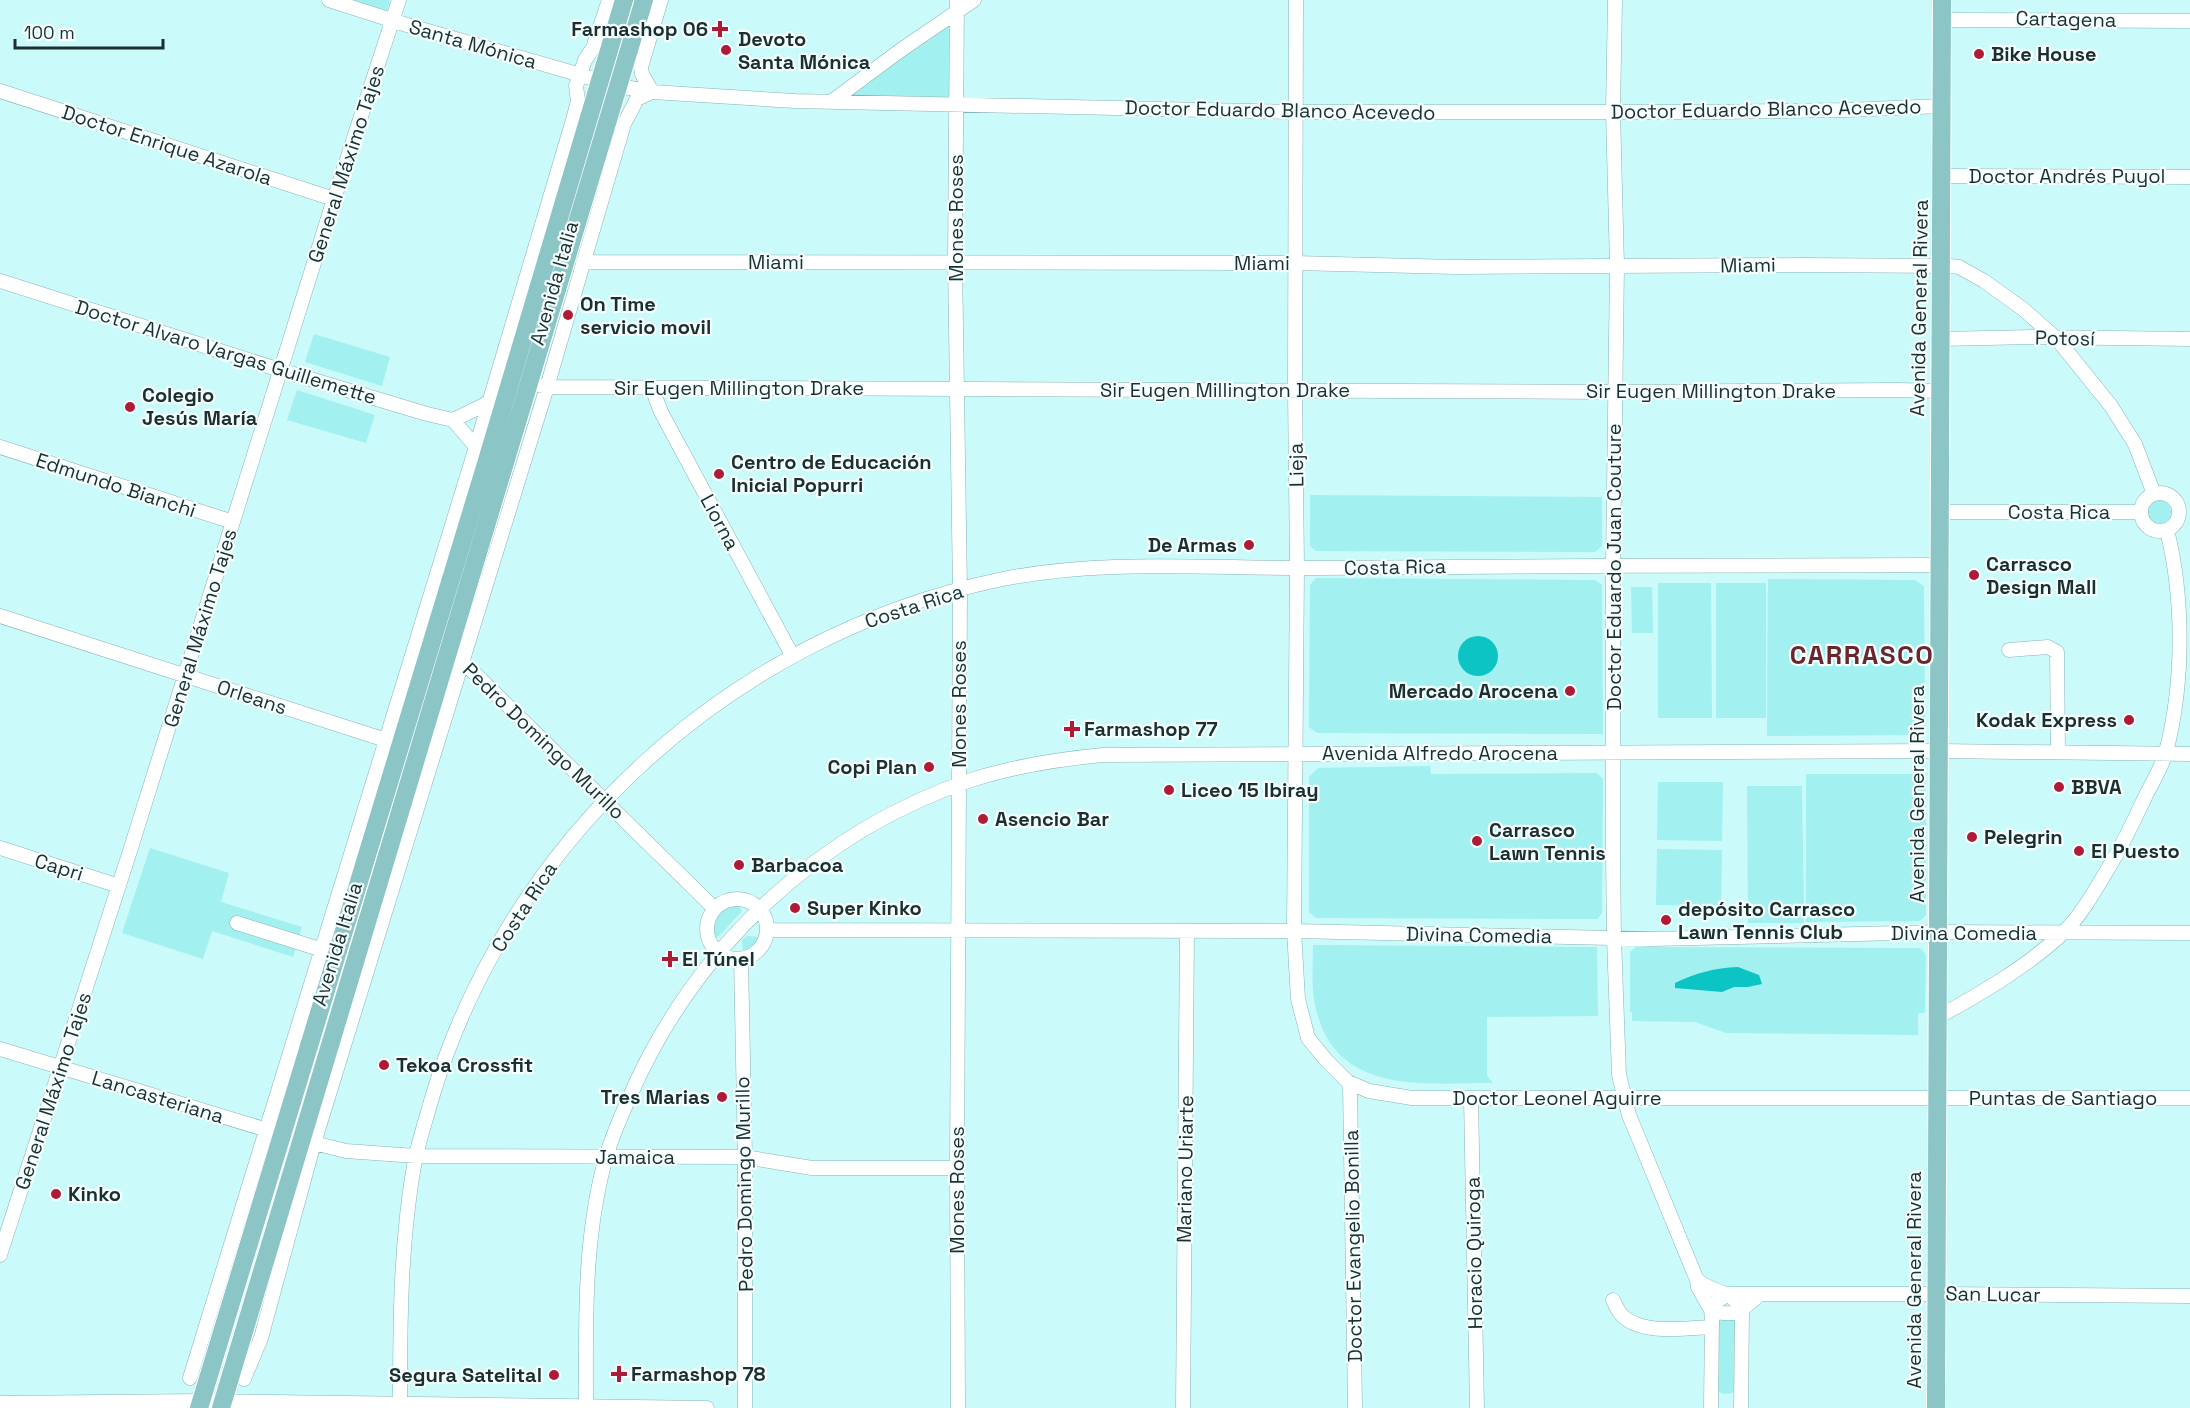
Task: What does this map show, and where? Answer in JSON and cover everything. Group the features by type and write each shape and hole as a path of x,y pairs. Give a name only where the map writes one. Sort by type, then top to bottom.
{"main road":[{"name":"Avenida General Rivera","path":"1936,1408 1942,0"},
{"name":"Avenida Italia","path":"211,1405 207,1352 452,549 485,467 600,81 615,4"},
{"path":"615,4 623,20 614,69 621,77"},
{"name":"Avenida Italia","path":"211,1405 243,1334 456,656 538,385 597,157 621,77 647,11"},
{"path":"597,157 604,95 600,81"},
{"path":"211,1405 223,1356 214,1329"}],"street":[{"name":"Santa Mónica","path":"329,0 600,81 621,77"},
{"name":"General Máximo Tajes","path":"0,1255 4,1232 61,1067 334,199 399,0"},
{"name":"Avenida Italia","path":"538,385 583,262 624,124 637,99 652,92 642,74 641,67 647,11 661,0"},
{"path":"831,102 957,6 974,0"},
{"name":"Lieja","path":"1294,931 1297,568 1296,0"},
{"name":"Doctor Eduardo Juan Couture","path":"1616,0 1613,111 1617,266 1612,565 1614,938 1619,1075 1629,1115 1698,1287 1711,1310"},
{"name":"Avenida Italia","path":"452,549 489,400 573,120 578,101 576,86 585,60 615,4"},
{"path":"615,4 647,11"},
{"name":"Mones Roses","path":"957,6 955,261 960,590 958,1408"},
{"name":"Cartagena","path":"1943,20 2190,21"},
{"name":"Doctor Eduardo Blanco Acevedo","path":"621,77 652,92 957,106 1295,112 1846,110 1942,106"},
{"name":"Doctor Enrique Azarola","path":"0,92 334,199"},
{"path":"577,152 597,157"},
{"name":"Doctor Andrés Puyol","path":"1943,176 2190,177"},
{"name":"Miami","path":"583,262 955,261 1295,263 1456,267 1788,265 1959,267 1974,274 2023,309 2057,339 2111,406 2129,434 2154,494"},
{"name":"Doctor Alvaro Vargas Guillemette","path":"0,281 280,370 453,420"},
{"name":"Potosí","path":"1940,339 2033,337 2190,339"},
{"path":"485,467 476,447 453,420 470,413 510,383"},
{"name":"Sir Eugen Millington Drake","path":"510,383 652,388 957,390 1940,391"},
{"name":"Liorna","path":"652,388 661,412 792,655"},
{"name":"Edmundo Bianchi","path":"0,447 233,522"},
{"path":"2154,494 2171,497 2185,513 2167,530 2156,531 2147,526 2141,512 2145,501 2154,494"},
{"name":"Costa Rica","path":"1940,512 2141,512"},
{"path":"1938,1017 2013,972 2064,932 2096,889 2121,847 2166,754 2174,711 2179,658 2178,602 2167,530"},
{"name":"Costa Rica","path":"400,1406 401,1287 407,1211 416,1156 440,1070 454,1031 503,934 549,865 604,799 689,724 751,680 792,655 874,618 946,593 997,580 1063,571 1140,566 1297,568 1938,565"},
{"name":"Orleans","path":"0,616 393,742"},
{"path":"2009,650 2048,647 2057,652 2058,752"},
{"name":"Avenida Italia","path":"244,1379 261,1338 314,1143 456,656"},
{"name":"Pedro Domingo Murillo","path":"456,656 714,908"},
{"name":"Avenida Alfredo Arocena","path":"586,1407 586,1293 590,1237 606,1157 619,1121 659,1036 685,996 718,953 739,929 781,890 845,841 906,807 959,785 1041,763 1091,756 1940,751 2190,754"},
{"name":"Capri","path":"0,848 119,886"},
{"path":"734,899 748,901 760,909 765,918 767,930 760,949 754,954 741,959 728,958 712,947 706,931 714,908 726,900 734,899"},
{"path":"237,923 329,952"},
{"name":"Divina Comedia","path":"767,930 1294,931 1654,939 1939,932 2190,933"},
{"name":"Mariano Uriarte","path":"1183,1408 1187,931"},
{"name":"Doctor Leonel Aguirre","path":"1294,931 1298,999 1308,1038 1350,1084 1387,1095 1412,1098 1937,1098"},
{"name":"Pedro Domingo Murillo","path":"741,959 746,1408"},
{"name":"Lancasteriana","path":"0,1049 274,1132"},
{"name":"Doctor Evangelio Bonilla","path":"1350,1084 1355,1408"},
{"name":"Horacio Quiroga","path":"1470,1098 1477,1408"},
{"name":"Puntas de Santiago","path":"1937,1098 2190,1098"},
{"name":"Jamaica","path":"314,1143 346,1151 416,1156 745,1157 812,1168 957,1168"},
{"path":"1697,1280 1705,1286 1729,1294 1738,1302 1742,1310 1741,1408"},
{"name":"San Lucar","path":"1729,1294 1938,1293 2190,1296"},
{"path":"1711,1408 1711,1310 1717,1302 1729,1294"},
{"path":"1711,1310 1728,1314 1742,1310 1760,1294"},
{"path":"1613,1300 1620,1313 1643,1326 1671,1329 1712,1327"},
{"path":"214,1329 261,1338"},
{"name":"Avenida Italia","path":"190,1378 207,1352"},
{"path":"0,1403 707,1408"}],"shaded area":[{"path":"343,0 390,0 386,14"},
{"path":"948,25 950,27 950,95 946,98 847,96"},
{"path":"314,334 390,357 382,386 305,362"},
{"path":"297,390 375,415 366,443 287,420"},
{"path":"1310,495 1602,497 1602,546 1595,552 1316,551 1310,546"},
{"path":"2159,500 2167,504 2171,512 2167,520 2159,524 2151,520 2147,512 2151,504"},
{"path":"1316,578 1595,580 1602,585 1603,734 1317,733 1309,727 1310,585"},
{"path":"1768,579 1915,580 1924,586 1925,729 1919,735 1767,736"},
{"path":"1658,583 1711,583 1712,718 1658,718"},
{"path":"1716,583 1766,583 1766,718 1716,718"},
{"path":"1631,587 1652,587 1653,633 1632,633"},
{"path":"1478,636 1492,642 1498,656 1492,670 1478,676 1464,670 1458,656 1464,642"},
{"name":"Carrasco Lawn Tennis","path":"1430,766 1431,774 1597,773 1603,779 1602,913 1597,919 1316,918 1309,912 1309,777 1318,768"},
{"path":"1806,774 1920,774 1926,780 1926,915 1920,921 1806,922"},
{"path":"1658,782 1723,782 1722,841 1657,840"},
{"path":"1747,786 1802,786 1804,923 1748,923"},
{"path":"150,848 229,873 221,902 302,927 293,957 212,931 203,959 122,933"},
{"path":"1657,849 1722,850 1721,906 1656,905"},
{"path":"734,905 740,907 742,911 716,937 713,935 715,920 721,912"},
{"path":"747,936 760,937 761,941 754,950 743,954 742,940"},
{"path":"1313,945 1597,947 1598,1016 1487,1017 1487,1076 1493,1083 1438,1084 1385,1078 1361,1070 1341,1056 1325,1034 1314,998"},
{"path":"1636,947 1920,948 1926,954 1925,1013 1918,1013 1918,1035 1726,1033 1695,1022 1632,1021 1630,952"},
{"path":"1738,967 1759,975 1762,984 1734,987 1722,992 1675,988 1675,983 1698,974"},
{"path":"1737,1317 1735,1390 1732,1393 1723,1394 1716,1390 1717,1318"}],"place":[{"name":"Farmashop 06","path":"720,29"},
{"name":"Devoto Santa Mónica","path":"726,50"},
{"name":"Bike House","path":"1979,54"},
{"name":"On Time servicio movil","path":"568,315"},
{"name":"Colegio Jesús María","path":"130,407"},
{"name":"Centro de Educación Inicial Popurri","path":"719,474"},
{"name":"De Armas","path":"1249,545"},
{"name":"Carrasco Design Mall","path":"1974,575"},
{"name":"Mercado Arocena","path":"1570,691"},
{"name":"Kodak Express","path":"2129,720"},
{"name":"Farmashop 77","path":"1072,729"},
{"name":"Copi Plan","path":"929,767"},
{"name":"BBVA","path":"2059,787"},
{"name":"Liceo 15 Ibiray","path":"1169,790"},
{"name":"Asencio Bar","path":"983,819"},
{"name":"Pelegrin","path":"1972,837"},
{"name":"Carrasco Lawn Tennis","path":"1477,841"},
{"name":"El Puesto","path":"2079,851"},
{"name":"Barbacoa","path":"739,865"},
{"name":"Super Kinko","path":"795,908"},
{"name":"depósito Carrasco Lawn Tennis Club","path":"1666,920"},
{"name":"El Túnel","path":"670,959"},
{"name":"Tekoa Crossfit","path":"384,1065"},
{"name":"Tres Marias","path":"722,1097"},
{"name":"Kinko","path":"56,1194"},
{"name":"Farmashop 78","path":"619,1374"},
{"name":"Segura Satelital","path":"554,1375"}],"district":[{"name":"CARRASCO","path":"1862,655"}]}
